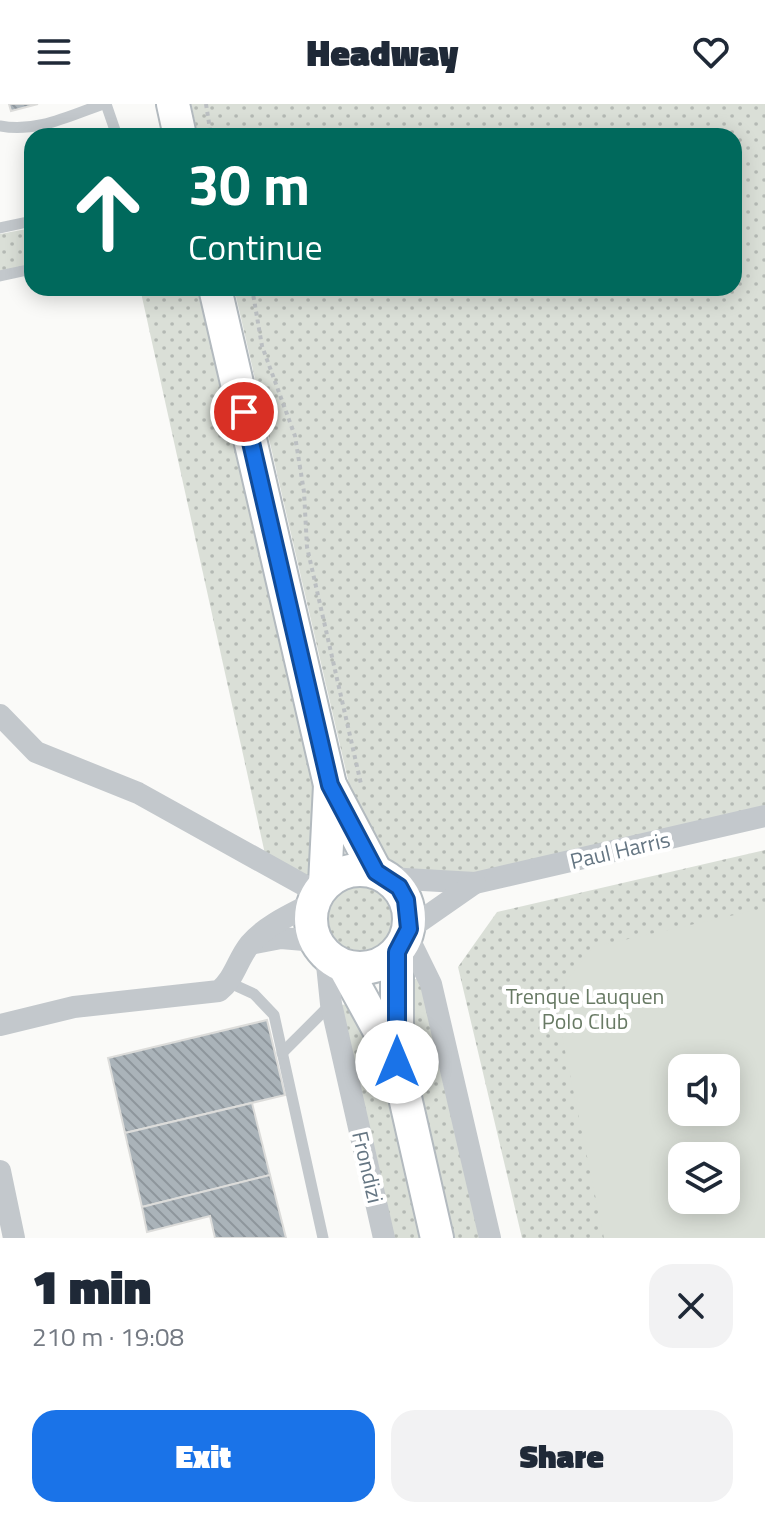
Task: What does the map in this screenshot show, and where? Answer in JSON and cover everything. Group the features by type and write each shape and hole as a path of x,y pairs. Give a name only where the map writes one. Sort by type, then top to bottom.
{"main road":[{"path":"173,104 178,128"},
{"path":"217,296 330,785 382,875 406,900 397,1062 437,1238"},
{"path":"330,785 319,893 311,929 397,1062"},
{"path":"319,893 349,870 382,875"},
{"path":"329,954 372,967 404,939"}],"street":[{"path":"0,715 36,752 138,793 319,893 250,944 230,983 219,991 96,1004 0,1025"},
{"name":"Paul Harris","path":"382,875 475,883 765,816"},
{"name":"Paul Harris","path":"404,939 475,883"},
{"path":"250,944 281,938 329,954"},
{"path":"404,939 431,984 490,1238"},
{"name":"Frondizi","path":"329,954 331,1004 384,1238"},
{"path":"0,1171 14,1238"}],"lane":[{"path":"0,126 35,127 104,104 114,128"},
{"path":"0,228 24,223"},
{"path":"0,276 24,271"},
{"path":"230,983 254,994 274,1015 323,1238"},
{"path":"282,1053 331,1004"}],"path":[{"path":"206,104 210,128"},
{"path":"253,296 262,346 295,436 304,492 307,547 363,795"}],"green space":[{"path":"191,104 765,104 765,808 469,877 399,872 385,865 352,797 236,296 742,296 742,128 196,128"},
{"path":"24,230 24,266 0,272 0,234"},
{"path":"142,296 206,296 314,762 314,882 265,854"},
{"name":"Trenque Lauquen Polo Club","path":"765,850 765,1238 522,1238 458,967 497,912"},
{"path":"360,880 375,883 388,891 396,904 399,919 396,934 388,947 375,955 360,958 345,955 332,947 324,934 321,919 324,904 332,891 345,883"},
{"path":"765,908 765,1238 604,1238 558,1017 567,980 593,947"},
{"path":"408,979 422,979 483,1238 447,1238 407,1062"},
{"path":"352,1003 387,1066 426,1238 390,1238 337,1006"}],"building":[{"path":"9,104 38,104 11,111"},
{"path":"267,1020 285,1095 125,1133 108,1058"},
{"path":"252,1103 270,1175 142,1207 125,1133"},
{"path":"270,1175 286,1238 215,1238 210,1216 147,1232 142,1207"}],"route":[{"path":"244,412 330,785 376,872 399,887 406,900 409,929 397,952 397,1062"}]}
